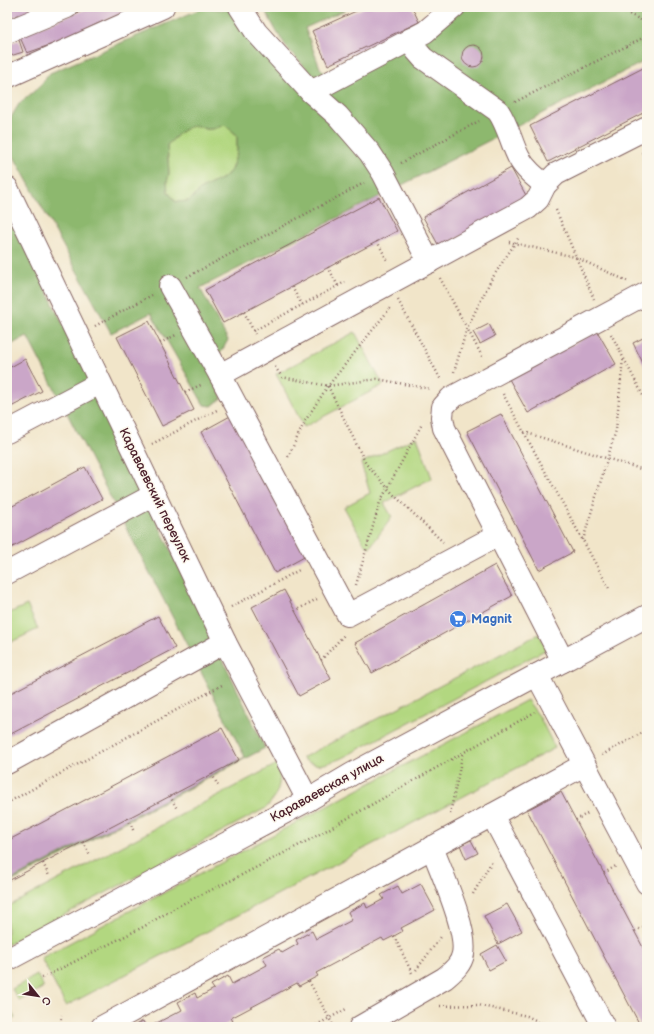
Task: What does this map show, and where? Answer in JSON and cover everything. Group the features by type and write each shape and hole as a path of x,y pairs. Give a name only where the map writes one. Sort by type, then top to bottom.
{"street":[{"path":"7,32 45,11 67,7"},
{"path":"7,77 163,7"},
{"path":"240,7 256,32 312,92 338,116 370,152 383,173 428,262"},
{"path":"312,92 425,32 454,7"},
{"path":"411,39 422,58 498,111 504,119 518,157 526,168 546,185"},
{"path":"220,375 528,208 538,199 546,185 556,174 647,128"},
{"name":"Караваевский переулок","path":"9,199 100,382 225,642 308,800"},
{"path":"170,286 220,375 348,615 498,535"},
{"path":"563,661 444,428 442,417 443,406 450,396 602,317 640,288"},
{"path":"7,432 100,382"},
{"path":"7,573 154,495"},
{"name":"Караваевская улица","path":"7,960 308,800 352,774 647,616"},
{"path":"7,763 225,642"},
{"path":"537,675 647,883"},
{"path":"102,1027 584,765"},
{"path":"492,815 604,1027"},
{"path":"360,1027 445,978 457,968 463,955 464,943 458,916 438,844"}],"path":[{"path":"615,7 647,23"},
{"path":"77,335 498,111 647,36"},
{"path":"546,185 575,257 602,317 647,403"},
{"path":"450,396 467,328 491,280 523,230"},
{"path":"481,233 515,243 575,257 640,288"},
{"path":"380,263 387,260"},
{"path":"428,262 433,266 610,590"},
{"path":"253,331 352,278"},
{"path":"276,481 305,421 328,386 398,299 450,396"},
{"path":"264,351 282,377 328,386 377,379 450,396"},
{"path":"583,540 616,430 623,358"},
{"path":"328,386 366,464 387,488 458,557"},
{"path":"134,453 234,401"},
{"path":"321,660 347,632 348,615 380,502 422,423"},
{"path":"524,432 647,471"},
{"path":"213,616 318,560"},
{"path":"295,611 334,589"},
{"path":"7,606 10,612"},
{"path":"7,803 230,681"},
{"path":"42,978 143,927 182,904 311,839 539,710"},
{"path":"584,765 647,730"},
{"path":"438,844 463,752"},
{"path":"212,774 219,788"},
{"path":"170,796 177,810"},
{"path":"128,818 134,832"},
{"path":"83,842 90,855"},
{"path":"43,863 49,876"},
{"path":"394,936 413,974 458,916"},
{"path":"634,931 647,925"},
{"path":"309,981 334,1027"},
{"path":"437,1006 478,1005 527,1016 550,1027"},
{"path":"313,1027 350,1008"},
{"path":"60,1027 62,1015"}],"green space":[{"path":"263,7 352,7 305,28 320,68 337,85 465,7 647,7 647,60 200,288 228,340 211,369 222,398 212,406 204,405 151,313 111,333 12,153 10,119 19,104 39,87 50,73 203,8 229,10 237,15 329,93 288,49","holes":["225,125 237,135 237,153 231,170 225,177 201,189 189,201 176,202 168,192 167,182 169,173 167,145 181,132 192,126 213,129"]},
{"path":"225,125 237,135 237,153 231,170 225,177 201,189 189,201 176,202 168,192 167,182 169,173 167,145 187,128 196,126 211,129"},
{"path":"7,223 13,224 19,232 265,748 7,884 7,882 245,757 27,336 7,347"},
{"path":"355,332 383,385 304,427 276,374"},
{"path":"417,437 432,478 384,503 392,517 370,547 365,545 344,507 370,493 361,463"},
{"path":"27,605 38,629 7,644 7,614"},
{"path":"539,634 547,649 342,758 326,764 317,764 302,758"},
{"path":"527,700 539,716 555,748 66,1006 41,958"},
{"path":"277,764 280,776 278,788 274,798 266,808 7,945 7,907"},
{"path":"37,975 44,987 19,1001 12,989"},
{"path":"7,1006 15,1018 7,1022"}],"building":[{"path":"7,7 31,7 33,11 7,19"},
{"path":"92,7 138,7 64,40 27,53 19,35"},
{"path":"365,7 412,7 419,22 328,65 312,31"},
{"path":"19,40 23,52 7,57 7,44"},
{"path":"473,45 481,48 484,56 481,64 473,67 465,64 462,56 465,48"},
{"path":"647,66 647,111 548,162 530,126"},
{"path":"511,168 528,199 440,248 423,217"},
{"path":"379,197 397,231 223,323 205,290"},
{"path":"149,321 194,410 162,426 117,337"},
{"path":"489,324 495,336 480,344 473,332"},
{"path":"597,331 616,364 528,413 509,379"},
{"path":"647,336 647,371 633,343"},
{"path":"25,359 42,391 7,409 7,369"},
{"path":"234,414 308,555 275,573 201,432"},
{"path":"501,414 573,552 539,570 467,431"},
{"path":"85,467 102,499 7,550 7,509"},
{"path":"495,565 512,596 372,673 355,643"},
{"path":"284,590 331,679 299,696 252,607"},
{"path":"158,616 175,648 7,736 7,695"},
{"path":"222,728 239,760 10,880 7,875 7,841"},
{"path":"561,792 647,955 647,1027 641,1027 527,810"},
{"path":"471,840 478,853 466,859 460,845"},
{"path":"421,884 435,910 401,928 403,931 394,936 384,941 382,938 316,973 318,976 299,986 297,983 231,1018 233,1021 221,1027 149,1027 182,1010 178,1002 195,993 197,998 214,989 211,985 228,976 232,984 267,965 263,957 279,949 282,953 298,944 296,940 312,931 316,939 352,920 348,912 365,903 367,908 384,899 381,895 398,886 402,894"},
{"path":"507,904 522,931 498,944 484,916"},
{"path":"497,945 506,961 489,970 481,954"},
{"path":"143,1021 146,1027 131,1027"}],"place":[{"name":"Magnit","path":"458,619"}]}
